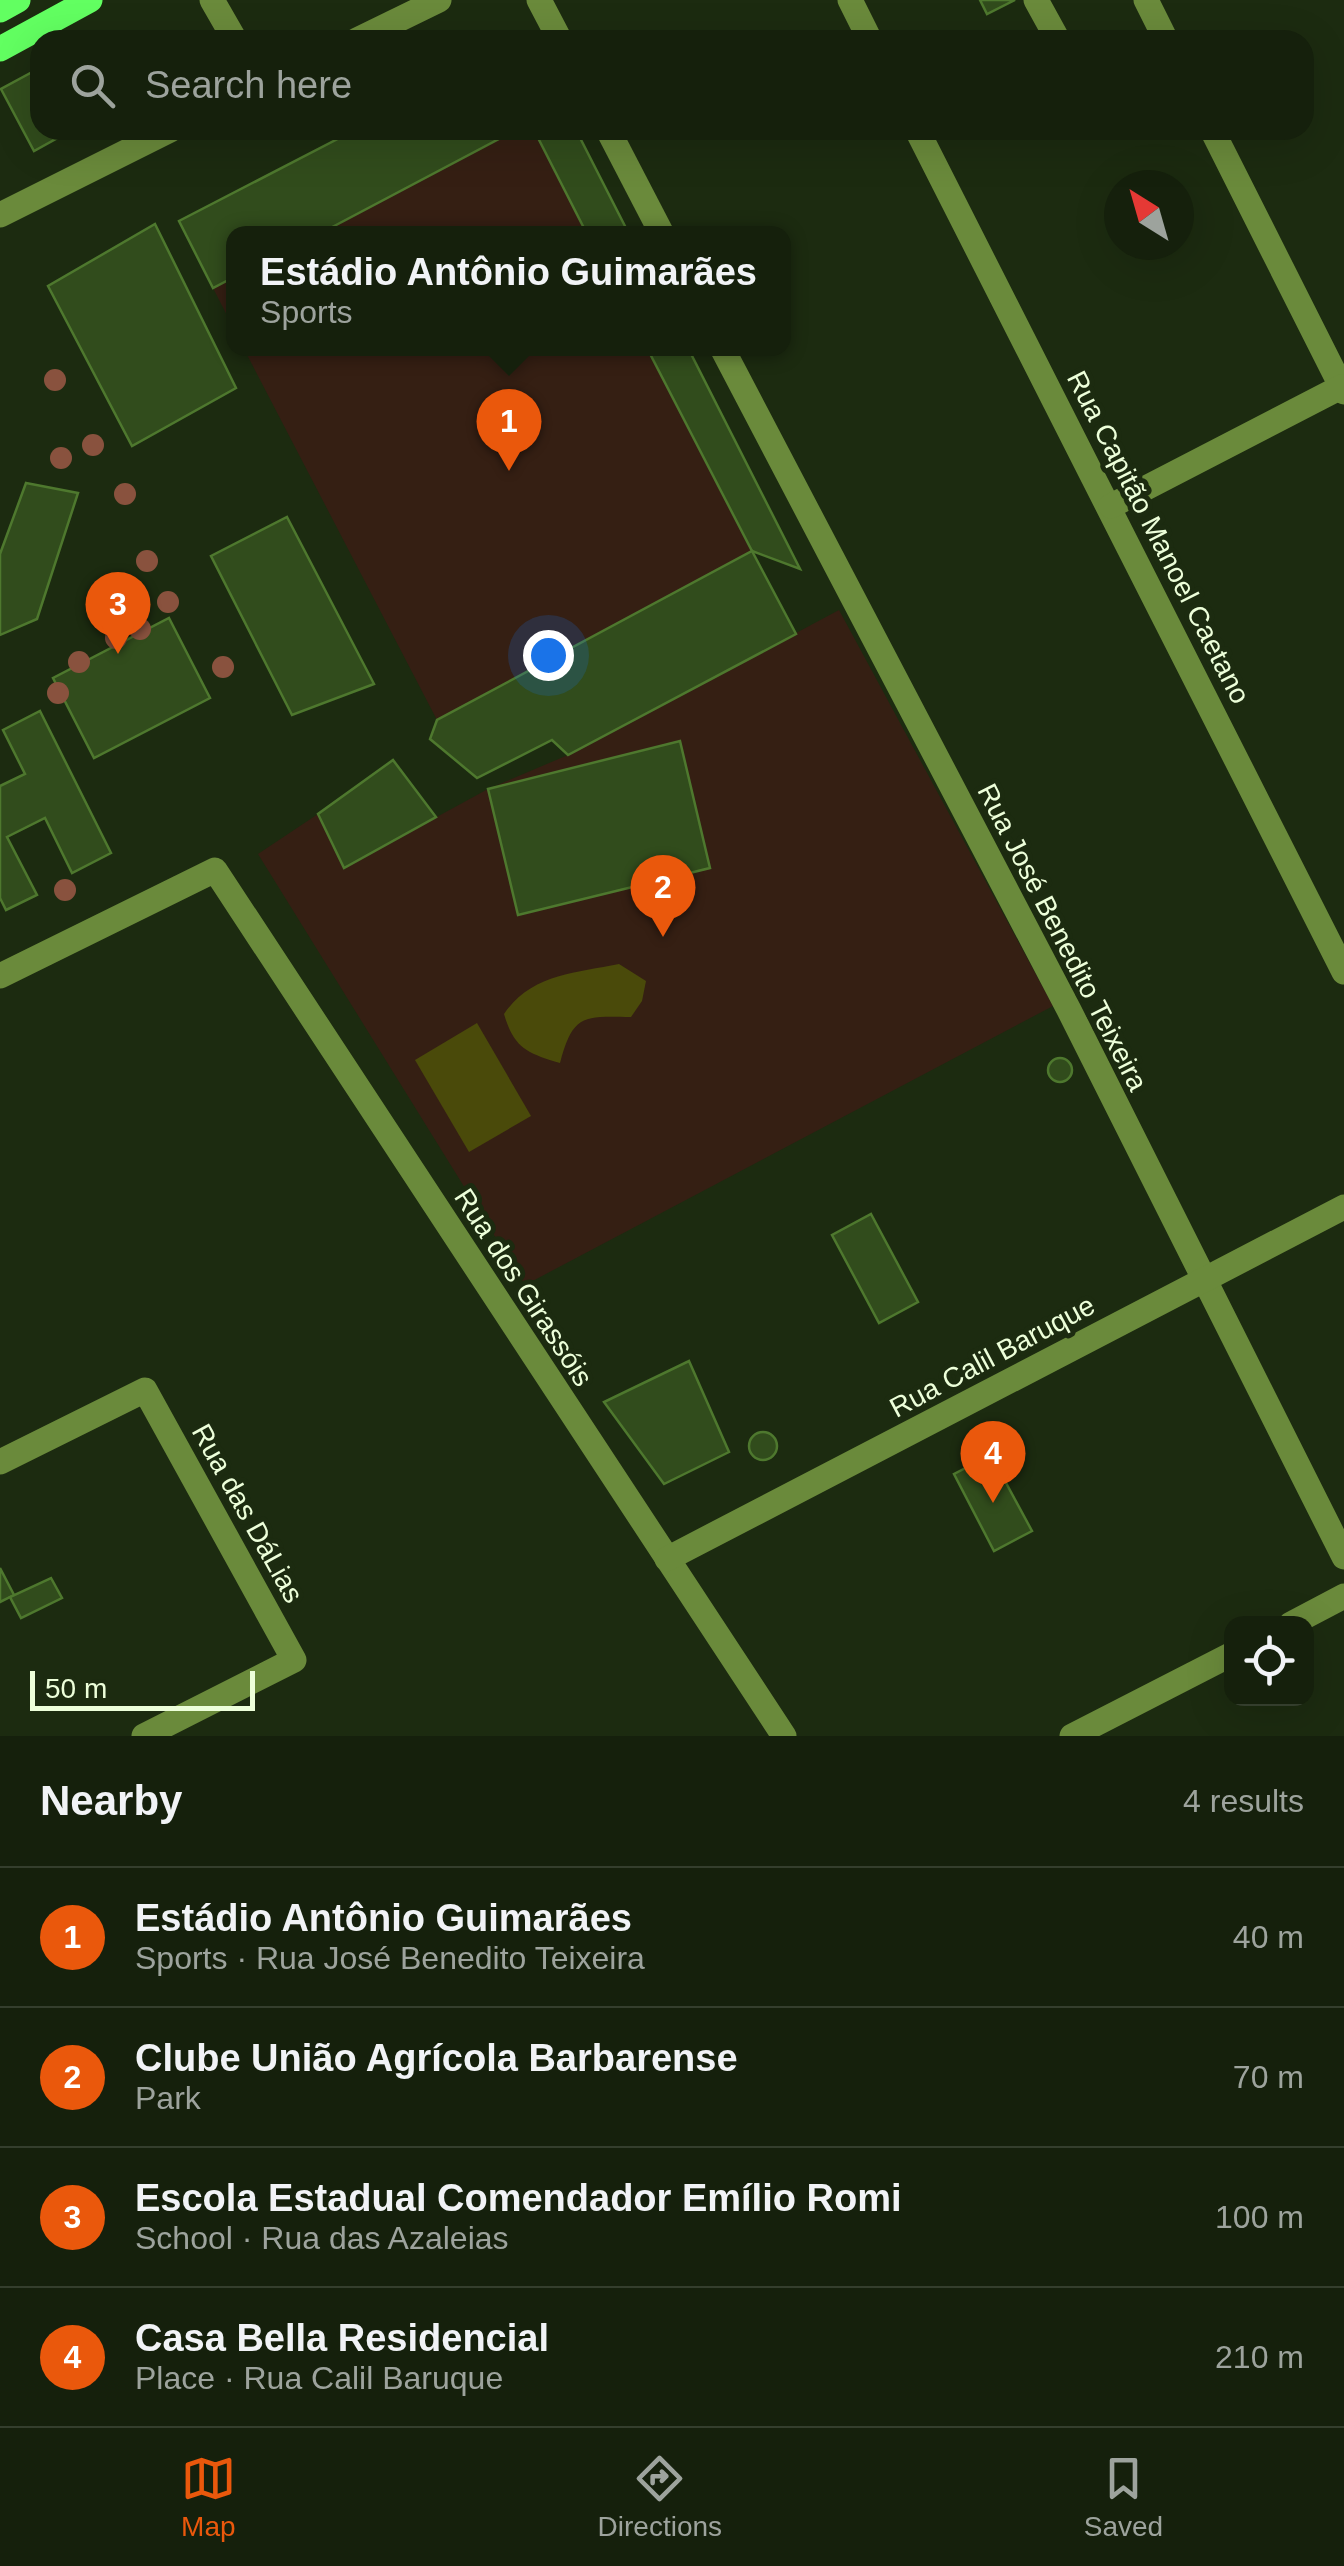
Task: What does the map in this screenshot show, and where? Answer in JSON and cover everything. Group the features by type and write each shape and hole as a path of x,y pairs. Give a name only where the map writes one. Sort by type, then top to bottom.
{"main road":[{"path":"0,10 18,0"},
{"path":"35,30 90,0"},
{"path":"0,49 30,33"}],"street":[{"path":"212,0 229,30"},
{"path":"377,30 439,0"},
{"path":"539,0 555,30"},
{"path":"850,0 865,30"},
{"path":"1036,0 1052,30"},
{"path":"1146,0 1161,30"},
{"path":"0,215 150,140"},
{"path":"613,140 658,226"},
{"name":"Rua Capitão Manoel Caetano","path":"922,140 1344,972"},
{"path":"1111,506 1343,389 1217,140"},
{"name":"Rua José Benedito Teixeira","path":"726,356 1070,1010 1344,1557"},
{"name":"Rua dos Girassóis","path":"0,976 215,870 784,1736"},
{"name":"Rua Calil Baruque","path":"667,1559 1344,1207"},
{"name":"Rua das DáLias","path":"0,1462 145,1390 294,1660 144,1736"},
{"path":"1306,1616 1344,1596"},
{"path":"1072,1736 1224,1658"}],"shaded area":[{"path":"497,140 539,140 583,226 334,226"},
{"path":"226,281 226,313 213,288"},
{"path":"248,356 651,356 752,551 437,720"},
{"path":"839,610 1053,1006 525,1285 258,854 318,814 345,867 488,789 568,755"},
{"path":"619,964 646,981 642,1001 631,1017 582,1021 570,1035 560,1063 530,1052 512,1035 504,1014 527,991 555,977"},
{"path":"477,1023 531,1116 469,1152 415,1060"}],"building":[{"path":"980,0 1015,0 987,14"},
{"path":"30,73 30,140 54,140 34,151 1,89"},
{"path":"336,140 497,140 334,226 226,226 226,281 213,288 179,221"},
{"path":"539,140 581,140 625,226 583,226"},
{"path":"155,224 236,388 132,446 48,286"},
{"path":"651,356 692,356 800,569 752,551"},
{"path":"26,483 78,493 37,619 0,635 0,554"},
{"path":"287,517 374,684 292,715 211,556"},
{"path":"752,551 796,634 568,755 552,740 477,778 430,739 437,720"},
{"path":"169,618 210,698 94,758 53,678"},
{"path":"40,711 111,853 72,873 45,818 7,837 37,895 6,910 0,898 0,786 25,774 3,730"},
{"path":"680,741 710,868 518,915 488,789"},
{"path":"393,760 436,817 344,868 318,814"},
{"path":"1060,1058 1069,1061 1069,1079 1060,1082 1051,1079 1048,1070 1051,1061"},
{"path":"871,1214 918,1302 879,1323 832,1235"},
{"path":"689,1361 729,1452 664,1484 604,1402"},
{"path":"763,1432 773,1436 777,1446 773,1456 763,1460 753,1456 749,1446 753,1436"},
{"path":"991,1455 1032,1531 994,1551 954,1474"},
{"path":"0,1568 14,1595 0,1602"},
{"path":"51,1578 62,1598 21,1618 10,1597"}],"place":[{"name":"Estádio Antônio Guimarães","path":"509,471"},
{"name":"Escola Estadual Comendador Emílio Romi","path":"118,654"},
{"name":"Clube União Agrícola Barbarense","path":"663,937"},
{"name":"Casa Bella Residencial","path":"993,1503"}]}
